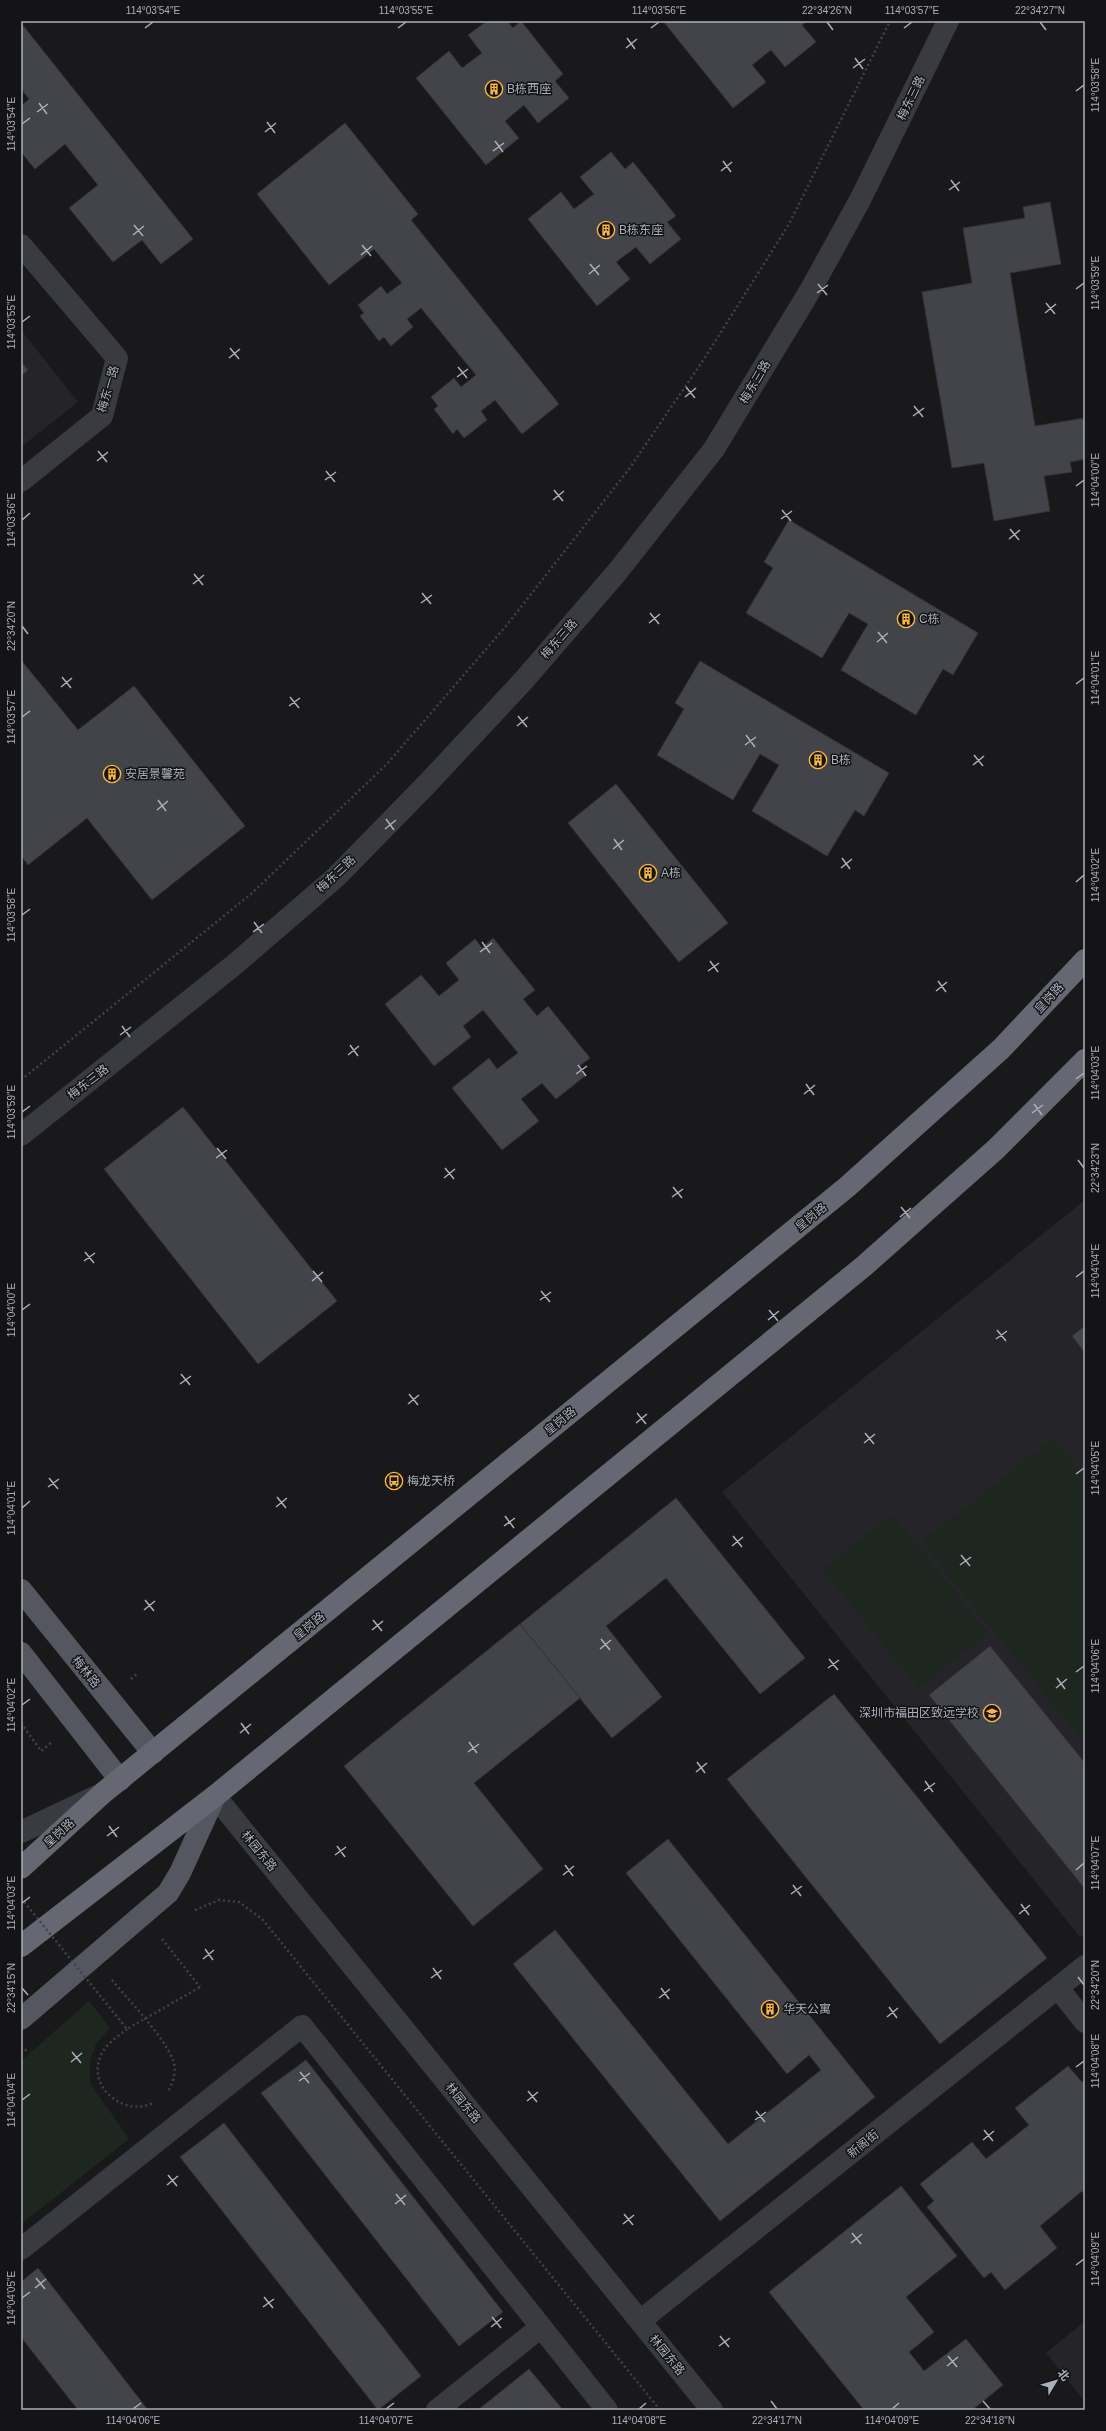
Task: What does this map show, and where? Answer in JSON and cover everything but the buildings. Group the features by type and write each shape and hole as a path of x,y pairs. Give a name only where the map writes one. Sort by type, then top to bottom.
{"highway":[{"name":"皇岗路","path":"21,1868 112,1786 847,1187 1001,1049 1085,960"},
{"path":"21,1946 215,1796 864,1266 996,1149 1085,1060"}],"main road":[{"name":"梅林路","path":"21,1590 153,1754"},
{"path":"21,1653 112,1786"},
{"path":"21,2019 168,1893 180,1873 215,1796"}],"street":[{"name":"梅东三路","path":"21,1135 234,965 336,877 427,784 524,680 618,571 714,449 811,289 860,200 948,21"},
{"name":"梅东一路","path":"21,246 116,358 102,416 21,481"},
{"path":"21,1832 112,1786"},
{"name":"林园东路","path":"215,1796 712,2410"},
{"name":"新阁街","path":"640,2321 1085,1966"},
{"path":"1058,1988 1085,2022"},
{"path":"21,2250 302,2026 607,2410"},
{"path":"437,2410 541,2327"}],"path":[{"path":"21,1080 251,894 387,764 506,626 629,469 704,359 789,224 890,21"},
{"path":"21,1723 41,1751"},
{"path":"21,1898 127,2029"},
{"path":"199,1907 219,1900 239,1902 263,1920 660,2410"},
{"path":"158,2101 144,2107 127,2107 112,2100 102,2087 98,2072 101,2055 111,2043 127,2029 200,1987 162,1938"},
{"path":"112,1979 164,2044 174,2061 174,2077 168,2091 163,2096"}],"shaded area":[{"path":"21,330 78,402 21,447"},
{"name":"深圳市福田区致远学校","path":"1085,1200 1085,1933 1080,1937 722,1492"},
{"path":"1053,1438 1085,1478 1085,1744 922,1542"},
{"path":"892,1514 988,1633 919,1689 822,1569"},
{"path":"89,2001 110,2028 96,2044 90,2061 90,2083 129,2139 21,2224 21,2061"},
{"path":"1085,2321 1085,2402 1046,2353"}],"place":[{"name":"B栋西座","path":"494,89"},
{"name":"B栋东座","path":"606,230"},
{"name":"C栋","path":"906,619"},
{"name":"B栋","path":"818,760"},
{"name":"安居景馨苑","path":"112,774"},
{"name":"A栋","path":"648,873"},
{"name":"梅龙天桥","path":"394,1481"},
{"name":"深圳市福田区致远学校","path":"992,1713"},
{"name":"华天公寓","path":"770,2009"}]}
